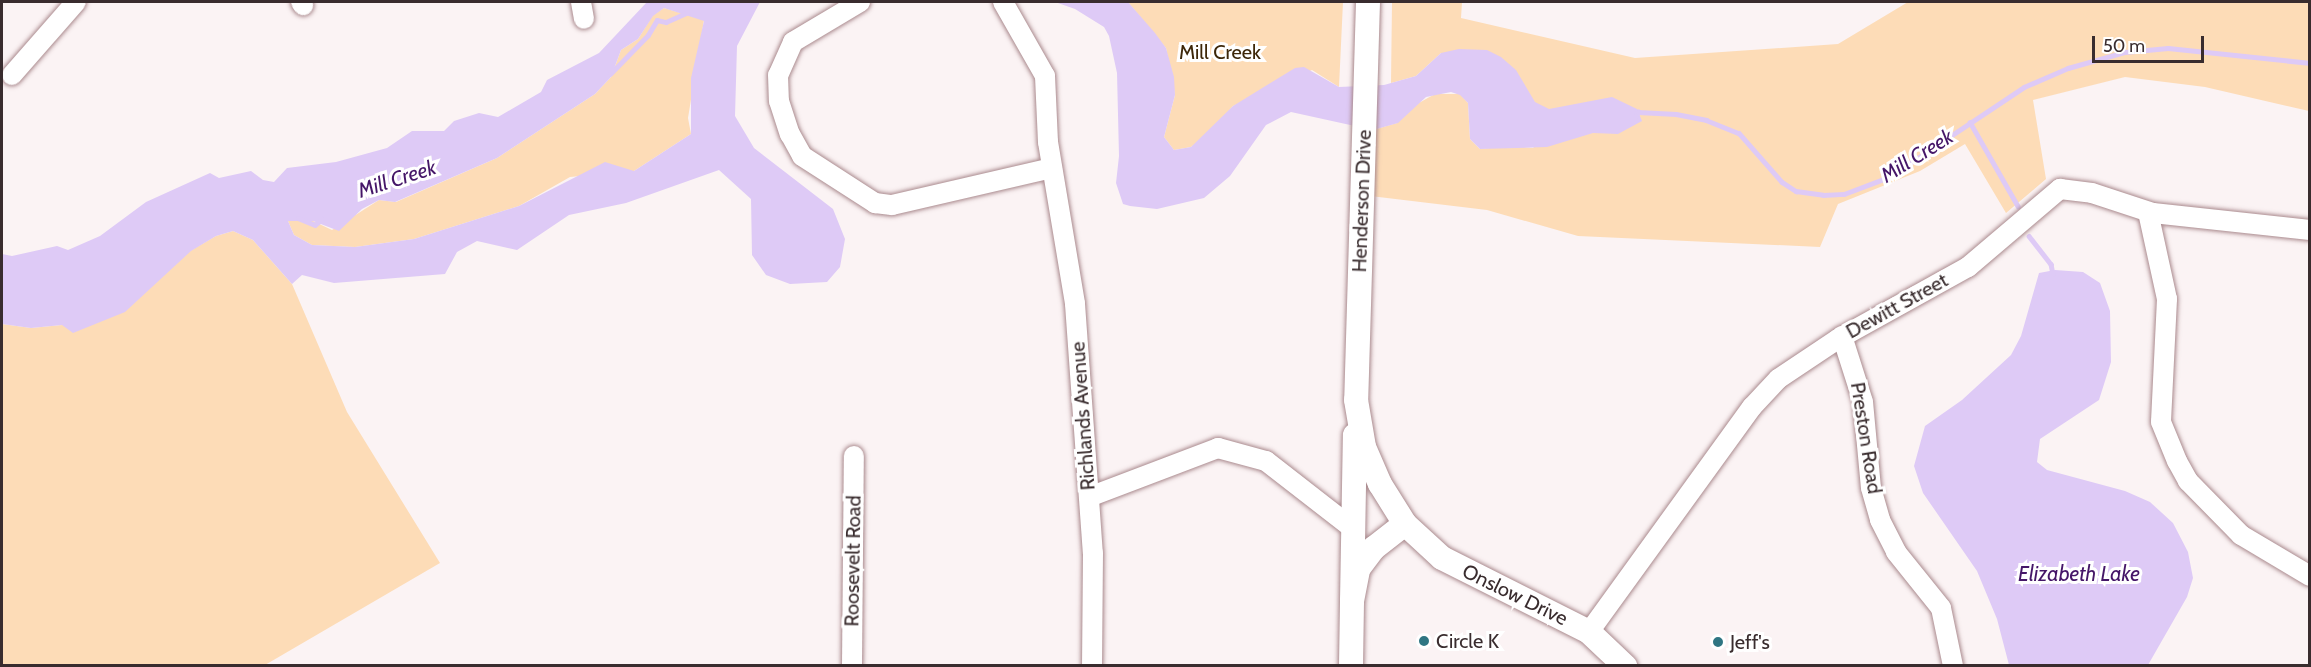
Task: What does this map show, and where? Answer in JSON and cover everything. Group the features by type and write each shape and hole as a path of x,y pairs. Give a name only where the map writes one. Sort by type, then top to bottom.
{"main road":[{"name":"Henderson Drive","path":"1351,666 1352,528 1368,2"},
{"name":"Henderson Drive","path":"1352,601 1358,569 1374,548 1406,524 1380,484 1364,447 1356,400"},
{"name":"Onslow Drive","path":"1406,524 1442,558 1589,632 1625,666"}],"street":[{"path":"12,75 76,2"},
{"path":"860,2 793,42 778,75 779,101 790,134 802,156 875,203 892,205 1052,168"},
{"name":"Richlands Avenue","path":"1003,2 1045,76 1052,168 1075,304 1089,497 1092,666"},
{"name":"Dewitt Street","path":"1589,632 1752,407 1778,379 1842,336 1968,267 2060,189 2091,193 2148,212 2210,222 2310,230"},
{"path":"2148,212 2167,299 2160,422 2177,461 2188,481 2241,535 2310,576"},
{"name":"Preston Road","path":"1842,336 1863,402 1871,488 1880,520 1896,552 1941,608 1953,666"},
{"path":"1089,497 1218,448 1266,461 1352,528"},
{"name":"Roosevelt Road","path":"852,666 854,456"}],"green space":[{"name":"Mill Creek","path":"1128,2 1343,2 1339,87 1312,70 1233,106 1207,135 1191,147 1174,150 1164,137 1175,95 1166,48"},
{"path":"1392,2 1462,2 1461,18 1635,58 1838,44 1908,2 2309,2 2309,111 2205,87 2125,77 2033,100 2046,179 2006,213 1965,144 1920,171 1838,204 1820,247 1578,236 1487,210 1362,195 1373,130 1397,123 1417,104 1435,94 1460,94 1468,103 1470,139 1480,149 1509,146 1534,148 1441,53 1416,76 1391,83"},
{"path":"664,8 704,20 688,118 691,134 634,171 570,177 519,206 414,239 355,247 312,245 294,235 288,221 313,221 332,230 379,200 396,202 497,158 595,94 611,77 621,50 638,39 653,15"},
{"path":"233,231 253,240 292,284 347,412 440,563 265,665 2,665 2,324 31,328 62,325 216,236"}],"water":[{"path":"647,2 760,2 737,46 735,116 754,148 833,209 845,239 840,267 827,282 790,284 766,275 752,255 751,199 719,170 626,203 569,215 517,250 477,241 457,252 445,274 334,283 302,275 292,284 253,240 233,231 216,236 191,251 125,312 73,333 62,325 31,328 2,324 2,254 12,256 57,246 68,250 100,236 146,202 210,173 219,178 251,171 263,180 274,182 287,168 336,162 387,148 412,131 444,131 454,121 479,113 498,117 541,92 547,80 599,53","holes":["664,8 704,21 691,78 691,134 634,171 605,162 519,206 414,239 355,247 312,245 294,235 288,221 313,221 339,231 362,209 379,200 395,202 497,158 595,94 611,77 621,50 638,39 653,16"]},
{"path":"1055,2 1128,2 1155,33 1166,48 1174,77 1175,95 1164,137 1174,150 1191,147 1233,106 1295,68 1304,67 1339,87 1384,85 1416,76 1441,53 1459,49 1487,50 1501,57 1516,70 1535,102 1549,109 1612,97 1637,109 1642,121 1618,134 1593,133 1547,147 1480,149 1470,139 1468,103 1460,95 1451,92 1426,97 1398,123 1373,130 1291,112 1266,125 1230,176 1204,198 1157,209 1130,206 1123,204 1116,183 1119,156 1117,73 1109,36 1104,27 1075,9"},
{"name":"Elizabeth Lake","path":"2055,270 2083,272 2100,283 2110,311 2111,362 2099,400 2040,439 2037,462 2047,470 2125,491 2150,502 2173,523 2188,552 2193,578 2187,597 2148,665 2009,665 1997,619 1977,571 1923,493 1914,466 1925,426 1962,400 2011,355 2021,336 2039,273"}],"waterway":[{"name":"Mill Creek","path":"610,74 648,35 657,20 666,22 691,11"},
{"name":"Mill Creek","path":"1635,117 1638,112 1676,114 1706,120 1739,133 1782,182 1796,191 1823,195 1844,194 1889,177 2024,87 2068,68 2125,52 2168,48 2310,63"},
{"path":"1970,122 2018,206"},
{"name":"Mill Creek","path":"298,218 315,225 322,219"},
{"path":"2029,236 2051,264 2053,274"}],"place":[{"name":"Circle K","path":"1424,641"},
{"name":"Jeff's","path":"1718,642"}]}
